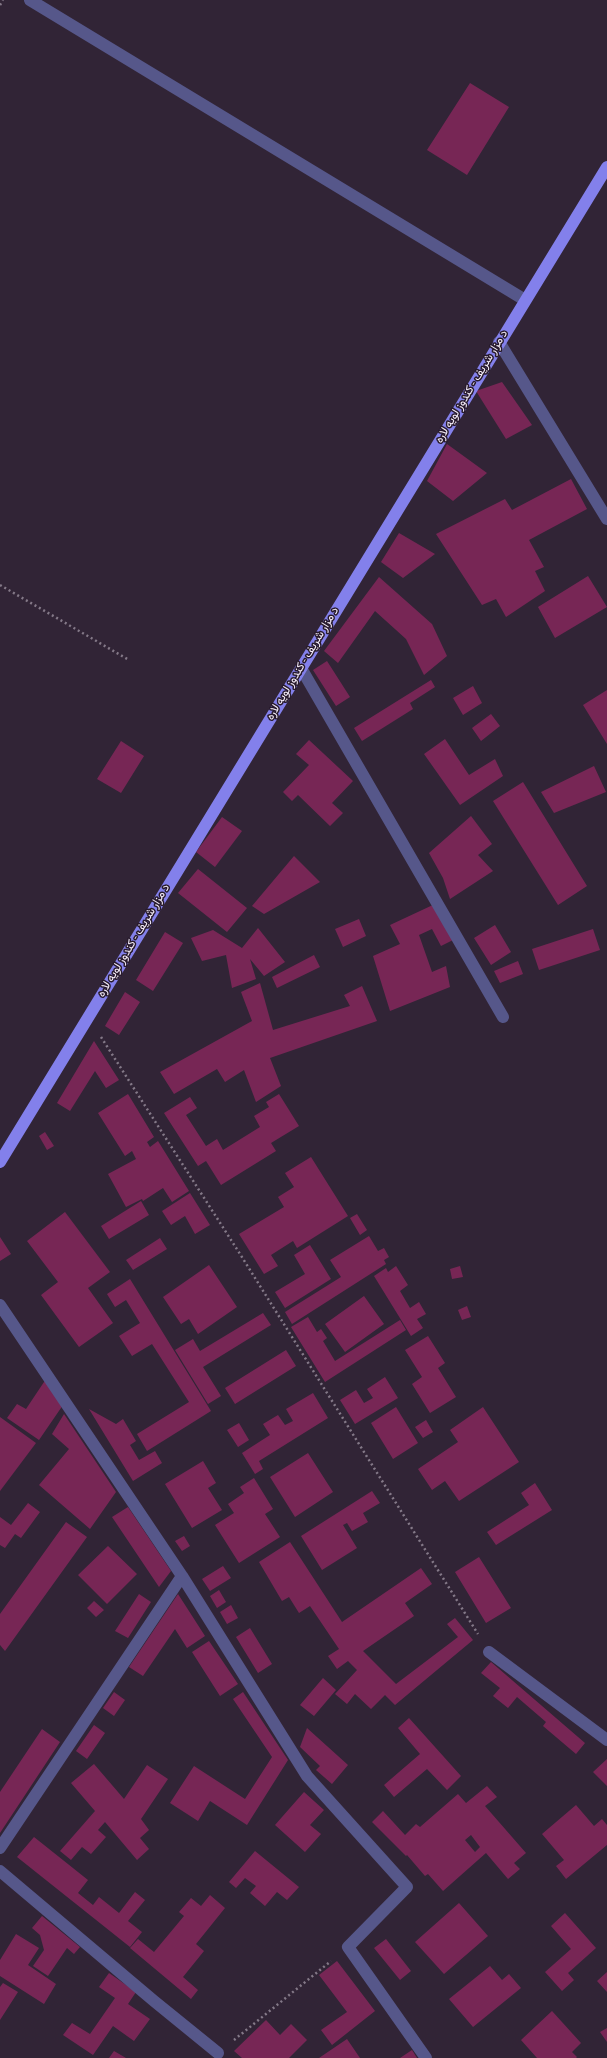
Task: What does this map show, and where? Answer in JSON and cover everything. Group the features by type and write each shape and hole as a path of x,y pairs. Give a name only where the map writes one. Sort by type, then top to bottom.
{"main road":[{"name":"د مزار شریف - کندوز لویه لاره","path":"0,1162 607,166"}],"street":[{"path":"30,0 525,300"},
{"path":"499,342 607,519"},
{"path":"301,668 503,1017"},
{"path":"0,1305 182,1576 306,1776 407,1887 348,1947 426,2058"},
{"path":"0,1848 182,1576"},
{"path":"489,1652 607,1740"},
{"path":"0,1871 154,2002 218,2053"}],"path":[{"path":"0,5 3,0"},
{"path":"0,585 129,660"},
{"path":"88,1017 240,1254 489,1652"},
{"path":"218,2053 348,1947"}],"building":[{"path":"470,83 509,107 467,175 427,150"},
{"path":"502,382 532,425 506,439 476,391"},
{"path":"447,444 487,473 453,501 427,481"},
{"path":"571,479 587,509 529,540 544,567 535,571 545,591 506,617 496,599 482,605 436,534 505,499 512,510"},
{"path":"399,533 435,554 403,578 381,562"},
{"path":"588,576 607,607 555,638 538,607"},
{"path":"379,577 432,624 447,656 424,675 406,639 375,611 338,663 324,651"},
{"path":"327,661 350,697 336,706 313,670"},
{"path":"431,680 435,687 410,703 413,709 362,741 354,728"},
{"path":"473,686 482,703 463,715 453,698"},
{"path":"607,690 607,744 583,705"},
{"path":"491,714 500,726 481,741 472,728"},
{"path":"445,739 469,775 495,759 503,776 460,805 424,754"},
{"path":"309,740 353,781 332,803 343,813 330,826 298,795 292,801 283,792 309,765 296,754"},
{"path":"121,741 144,756 121,793 97,779"},
{"path":"594,766 606,792 554,813 541,792"},
{"path":"523,782 587,886 558,905 493,801"},
{"path":"471,816 492,844 478,855 493,871 450,899 443,878 429,853"},
{"path":"222,817 242,831 215,867 196,852"},
{"path":"294,856 320,882 264,914 252,906"},
{"path":"198,869 247,908 227,932 178,893"},
{"path":"435,904 453,940 441,946 432,929 419,935 432,972 446,966 450,987 390,1011 373,956 400,944 390,925"},
{"path":"359,919 366,936 343,947 335,929"},
{"path":"495,925 511,952 491,965 474,938"},
{"path":"258,928 285,962 264,976 250,959 256,979 232,988 226,955 202,961 191,938 213,930 242,948"},
{"path":"593,929 600,950 539,970 532,949"},
{"path":"165,932 183,943 153,991 136,980"},
{"path":"314,955 320,967 277,988 272,977"},
{"path":"518,961 523,974 500,983 494,971"},
{"path":"260,983 273,1030 350,1006 344,995 362,986 377,1021 270,1058 281,1086 256,1102 244,1070 225,1082 217,1069 174,1094 160,1072 252,1021 241,992"},
{"path":"125,992 140,1002 119,1035 105,1026"},
{"path":"94,1041 119,1080 106,1088 95,1071 70,1111 57,1103"},
{"path":"128,1094 154,1137 147,1142 150,1147 158,1141 189,1191 172,1202 163,1188 143,1201 142,1199 126,1207 108,1174 136,1159 132,1151 125,1156 98,1113"},
{"path":"279,1094 299,1126 271,1143 276,1151 221,1185 206,1161 198,1166 164,1113 190,1097 197,1108 186,1115 206,1146 217,1139 223,1150 260,1127 254,1116 269,1107 266,1102"},
{"path":"45,1132 54,1146 47,1150 39,1136"},
{"path":"311,1157 348,1216 297,1248 293,1241 271,1255 278,1266 264,1274 239,1234 284,1207 278,1197 294,1187 285,1173"},
{"path":"190,1193 210,1225 195,1234 185,1216 171,1225 162,1211"},
{"path":"141,1201 149,1215 109,1239 101,1226"},
{"path":"65,1212 110,1272 88,1288 113,1323 79,1347 41,1295 58,1282 27,1241"},
{"path":"357,1214 367,1230 360,1235 350,1218"},
{"path":"369,1236 378,1251 384,1248 389,1257 384,1260 386,1264 292,1324 285,1312 341,1277 330,1260"},
{"path":"0,1237 11,1254 0,1261"},
{"path":"160,1238 167,1249 133,1270 126,1260"},
{"path":"310,1245 331,1279 285,1308 275,1292 305,1274 294,1255"},
{"path":"209,1265 237,1307 198,1334 189,1319 181,1324 163,1297"},
{"path":"396,1266 408,1285 400,1291 410,1308 419,1302 426,1314 417,1319 423,1328 411,1336 374,1276 386,1268 388,1272"},
{"path":"460,1266 463,1277 452,1279 450,1269"},
{"path":"130,1279 211,1411 147,1451 137,1434 189,1402 152,1344 132,1356 119,1336 140,1323 126,1300 115,1307 107,1294"},
{"path":"364,1296 384,1324 345,1352 325,1324"},
{"path":"467,1306 471,1317 462,1320 458,1310"},
{"path":"263,1313 271,1325 203,1367 221,1396 208,1404 175,1350 193,1339 200,1351"},
{"path":"308,1317 317,1332 321,1329 327,1338 323,1341 335,1361 400,1320 406,1330 325,1382 291,1327"},
{"path":"428,1336 445,1363 438,1368 456,1397 430,1413 412,1384 422,1377 405,1350"},
{"path":"286,1350 296,1366 235,1404 225,1388"},
{"path":"385,1377 398,1398 355,1424 340,1400 356,1390 364,1403 373,1398 367,1389"},
{"path":"46,1379 63,1405 39,1440 7,1418 17,1404 26,1409"},
{"path":"313,1393 328,1418 259,1461 263,1469 255,1474 242,1453 270,1435 263,1424 278,1415 285,1425 293,1421 286,1409"},
{"path":"396,1407 418,1443 393,1459 371,1423"},
{"path":"483,1407 519,1462 459,1501 445,1481 432,1490 418,1469 458,1442 450,1430"},
{"path":"89,1409 116,1424 123,1419 136,1441 130,1445 139,1460 155,1451 162,1463 133,1481"},
{"path":"64,1414 116,1492 90,1529 39,1485 69,1449 52,1434"},
{"path":"0,1417 36,1443 0,1491"},
{"path":"426,1420 433,1432 423,1438 415,1427"},
{"path":"239,1423 249,1440 238,1447 227,1430"},
{"path":"308,1453 333,1492 295,1517 270,1477"},
{"path":"203,1461 216,1483 208,1488 222,1510 192,1528 165,1484"},
{"path":"254,1478 273,1509 265,1514 280,1537 239,1563 215,1525 234,1513 228,1504 244,1493 240,1487"},
{"path":"535,1483 552,1510 496,1545 487,1532 529,1505 521,1493"},
{"path":"372,1491 380,1503 363,1513 368,1522 352,1531 347,1523 343,1525 357,1548 322,1570 301,1536"},
{"path":"28,1503 40,1512 21,1538 15,1534 5,1548 0,1545 0,1517 11,1525"},
{"path":"128,1507 171,1571 159,1587 112,1517"},
{"path":"66,1522 87,1537 5,1651 0,1645 0,1614"},
{"path":"184,1536 190,1546 182,1551 175,1541"},
{"path":"290,1542 342,1622 421,1568 432,1584 405,1603 414,1616 363,1651 396,1684 458,1637 447,1624 455,1618 473,1640 395,1705 385,1695 371,1709 355,1694 347,1704 335,1694 357,1670 348,1661 337,1669 328,1656 339,1649 310,1606 299,1613 289,1597 282,1601 259,1562"},
{"path":"108,1546 137,1574 107,1604 78,1575"},
{"path":"479,1557 511,1608 486,1623 455,1572"},
{"path":"223,1566 231,1578 210,1591 202,1579"},
{"path":"219,1590 226,1602 217,1608 210,1596"},
{"path":"139,1594 151,1602 128,1638 115,1631"},
{"path":"178,1594 205,1636 187,1648 175,1629 143,1676 129,1667"},
{"path":"94,1601 104,1610 96,1617 87,1608"},
{"path":"231,1605 238,1618 227,1624 220,1612"},
{"path":"250,1628 272,1664 258,1673 236,1637"},
{"path":"209,1641 238,1684 220,1696 192,1652"},
{"path":"491,1662 585,1743 576,1754 543,1726 546,1722 517,1697 508,1708 493,1696 500,1688 481,1673"},
{"path":"323,1678 336,1690 314,1716 300,1705"},
{"path":"114,1692 125,1700 114,1716 103,1708"},
{"path":"243,1692 288,1760 247,1825 210,1801 198,1821 170,1803 194,1766 245,1799 272,1757 233,1699"},
{"path":"409,1718 461,1776 447,1790 427,1769 394,1797 384,1785 420,1754 398,1728"},
{"path":"94,1725 105,1733 87,1759 76,1751"},
{"path":"307,1728 348,1765 332,1784 316,1770 320,1766 300,1747"},
{"path":"42,1729 60,1742 0,1833 0,1792"},
{"path":"607,1759 607,1786 593,1772"},
{"path":"94,1764 124,1799 147,1765 168,1779 141,1819 149,1830 140,1838 149,1849 137,1860 105,1822 98,1830 106,1837 91,1854 82,1847 71,1860 60,1851 95,1811 71,1783"},
{"path":"487,1786 497,1797 485,1806 526,1853 514,1863 520,1869 508,1879 486,1853 443,1891 428,1874 425,1876 407,1855 406,1856 372,1822 383,1811 405,1835 416,1824 420,1827 458,1794 466,1803","holes":["471,1835 480,1847 475,1852 465,1840"]},
{"path":"304,1792 324,1810 310,1825 321,1834 305,1852 275,1825"},
{"path":"576,1805 594,1826 602,1819 607,1825 607,1845 566,1879 556,1866 564,1860 542,1834"},
{"path":"34,1837 88,1880 78,1893 93,1905 99,1897 119,1913 135,1892 145,1900 128,1921 142,1932 130,1947 17,1857"},
{"path":"255,1851 299,1887 287,1900 277,1892 265,1906 250,1893 256,1886 245,1878 236,1888 229,1882"},
{"path":"210,1895 225,1908 196,1944 204,1951 183,1977 198,1990 191,1999 130,1948 138,1939 154,1952 184,1916 179,1912 191,1898 201,1906"},
{"path":"459,1903 488,1936 444,1974 415,1942"},
{"path":"565,1913 596,1948 568,1973 574,1980 562,1991 545,1972 571,1949 551,1926"},
{"path":"42,1916 80,1947 74,1954 67,1948 48,1976 33,1966 44,1950 40,1935 32,1928"},
{"path":"16,1934 39,1948 28,1965 56,1984 44,2004 0,1976 0,1960"},
{"path":"386,1939 411,1971 400,1980 374,1948"},
{"path":"337,1961 375,2011 332,2045 321,2030 347,2012 319,1975"},
{"path":"490,1966 502,1980 509,1974 521,1988 473,2027 449,1999"},
{"path":"607,1972 607,1992 597,1981"},
{"path":"109,1973 136,1992 128,2004 150,2019 134,2041 113,2026 93,2055 63,2035 72,2023 90,2034 115,1998 99,1987"},
{"path":"3,1983 18,1992 0,2020 0,1987"},
{"path":"552,2011 581,2043 572,2052 577,2057 576,2058 537,2058 521,2040"},
{"path":"266,2020 280,2035 291,2024 307,2040 289,2058 242,2058 234,2051"},
{"path":"607,2028 607,2042 600,2032"},
{"path":"347,2039 360,2058 319,2058"},
{"path":"412,2050 417,2058 400,2058"},
{"path":"114,2051 126,2058 109,2058"}]}
